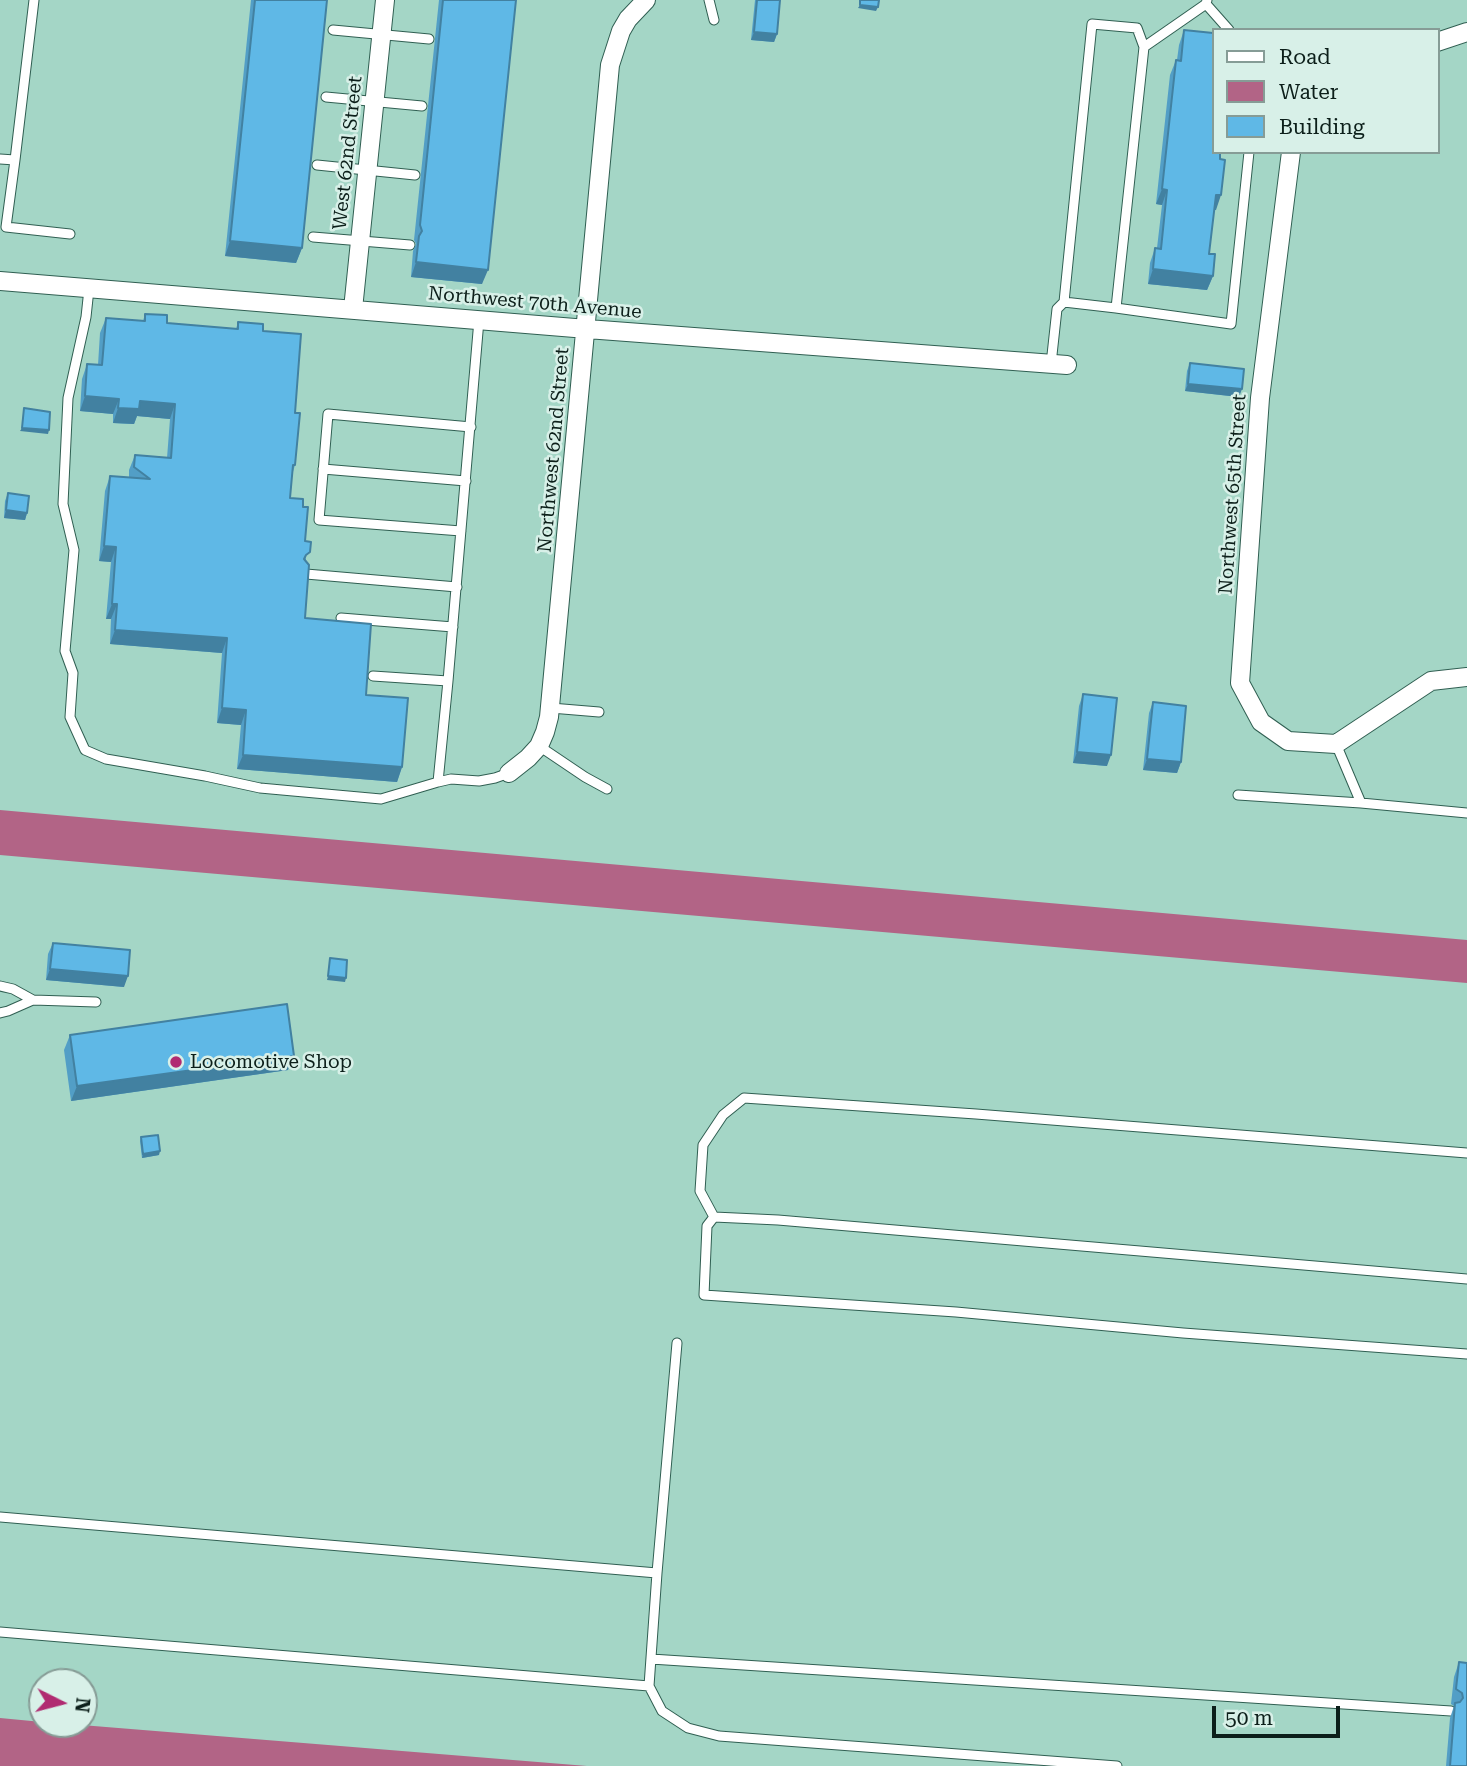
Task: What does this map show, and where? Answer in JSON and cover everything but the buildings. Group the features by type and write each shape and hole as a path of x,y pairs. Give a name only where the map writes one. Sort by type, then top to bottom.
{"street":[{"name":"West 62nd Street","path":"353,309 385,0"},
{"name":"Northwest 62nd Street","path":"509,773 539,746 551,708 610,65 621,31 646,0"},
{"path":"1439,41 1467,32"},
{"name":"Northwest 65th Street","path":"1292,154 1260,398 1240,683 1261,722 1288,741 1336,744"},
{"name":"Northwest 70th Avenue","path":"0,281 1059,364"},
{"path":"1336,744 1431,681 1467,677"}],"lane":[{"path":"34,0 6,227 69,234"},
{"path":"709,0 713,20"},
{"path":"1144,47 1206,2 1227,28"},
{"path":"1059,364 1057,309 1064,302 1092,24 1137,28 1144,47 1116,308"},
{"path":"333,30 429,39"},
{"path":"326,97 422,106"},
{"path":"1064,302 1231,324 1249,154"},
{"path":"0,159 15,160"},
{"path":"317,165 415,175"},
{"path":"313,237 410,246"},
{"path":"89,289 86,317 68,398 63,504 74,550 65,651 73,673 70,717 85,750 106,759 260,788 382,799 451,779 480,781 509,773"},
{"path":"438,782 479,320"},
{"path":"461,531 319,520 328,414 471,427"},
{"path":"323,469 466,481"},
{"path":"306,574 457,587"},
{"path":"341,618 453,627"},
{"path":"373,676 448,681"},
{"path":"551,708 599,712"},
{"path":"1336,744 1362,803"},
{"path":"539,746 607,789"},
{"path":"1238,795 1467,813"},
{"path":"0,986 13,989 33,1000"},
{"path":"0,1013 33,1000 96,1002"},
{"path":"714,1217 700,1191 703,1145 723,1115 744,1098 1467,1153"},
{"path":"714,1217 804,1222 1467,1279"},
{"path":"714,1217 707,1226 704,1295 956,1312 1183,1333 1467,1354"},
{"path":"677,1343 649,1686 662,1712 688,1728 719,1736 1117,1766"},
{"path":"0,1517 657,1573"},
{"path":"0,1632 649,1686"},
{"path":"651,1659 1451,1711"}],"water":[{"path":"0,810 1467,940 1467,983 0,855"},
{"path":"0,1718 28,1721 28,1738 98,1738 98,1726 587,1766 0,1766"}],"place":[{"name":"Locomotive Shop","path":"176,1062"}]}
